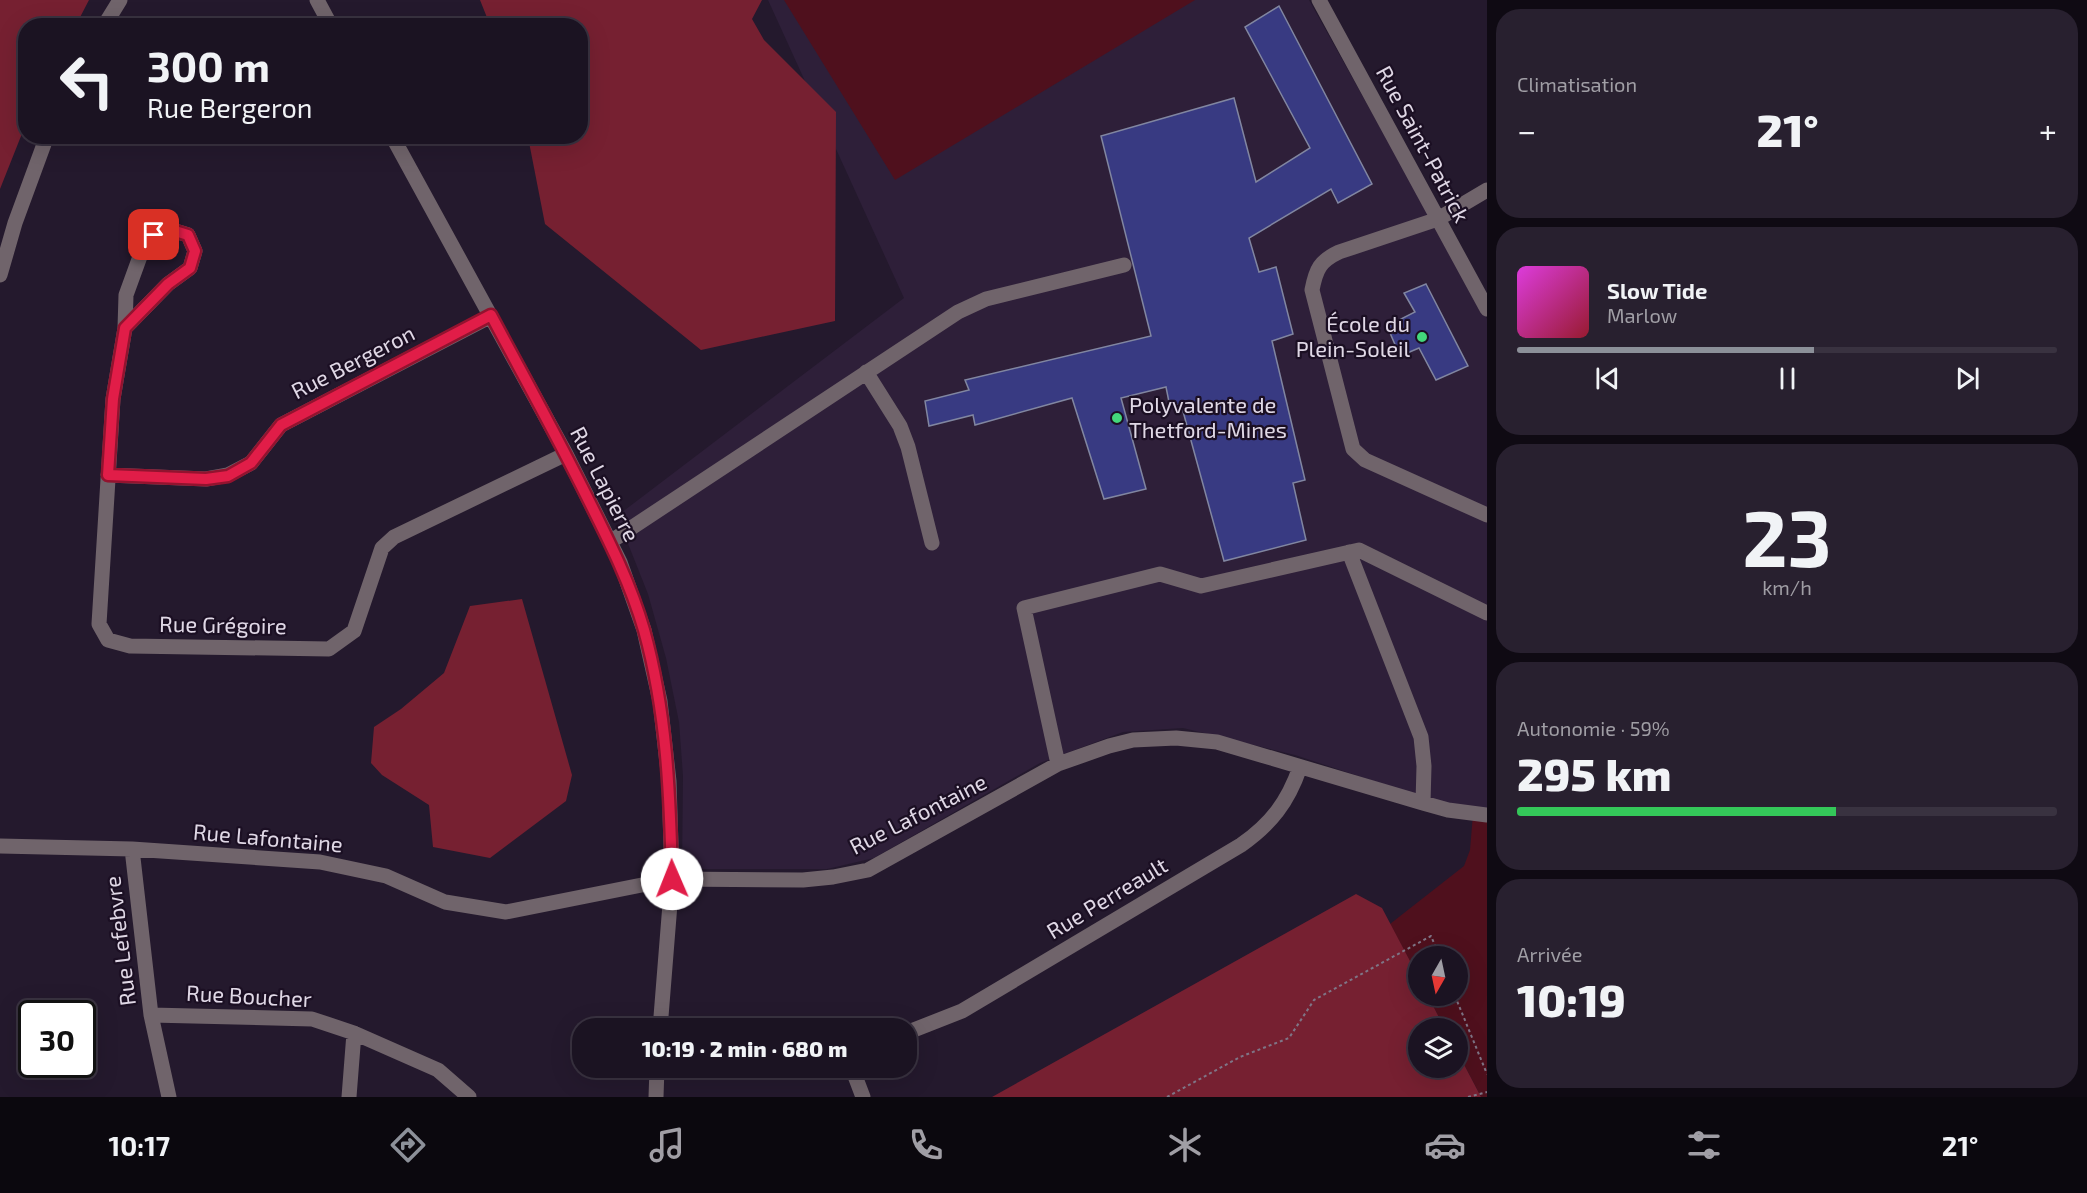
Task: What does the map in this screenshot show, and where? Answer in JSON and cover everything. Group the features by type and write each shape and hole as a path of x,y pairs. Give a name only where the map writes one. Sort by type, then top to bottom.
{"street":[{"path":"109,18 120,0"},
{"path":"317,0 327,18"},
{"name":"Rue Saint-Patrick","path":"1319,0 1487,309"},
{"path":"0,275 15,223 44,144"},
{"name":"Rue Lapierre","path":"396,144 566,454 620,562 644,630 660,701 669,781 672,879 661,1018"},
{"path":"1487,190 1438,219 1340,252 1326,259 1315,273 1312,290 1353,449 1365,460 1487,515"},
{"name":"Rue Grégoire","path":"125,328 168,284 190,268 195,251 188,235 172,230 154,235 142,251 126,296 125,328 113,399 99,624 108,640 130,646 329,650 354,631 382,548 394,537 566,454"},
{"path":"610,542 958,312 986,299 1124,265"},
{"name":"Rue Bergeron","path":"108,475 206,479 228,476 251,463 281,425 491,315"},
{"path":"866,372 904,436 932,543"},
{"path":"1058,764 1024,608 1160,574 1201,586 1359,550 1487,613"},
{"path":"1349,552 1421,737 1425,766 1423,803"},
{"name":"Rue Lafontaine","path":"0,846 132,849 320,862 386,876 445,902 506,912 672,879 803,880 868,870 1058,764 1133,740 1176,738 1217,742 1448,810 1487,815"},
{"name":"Rue Perreault","path":"917,1029 962,1011 1241,845 1262,830 1280,809 1294,784 1300,767"},
{"name":"Rue Lefebvre","path":"132,849 151,1015 169,1097"},
{"name":"Rue Boucher","path":"151,1015 312,1019 354,1033 438,1070 469,1097"},
{"path":"349,1097 354,1033"},
{"path":"656,1097 657,1078"},
{"path":"856,1078 863,1097"}],"path":[{"path":"1413,946 1431,936 1435,946"},
{"path":"1167,1097 1240,1057 1289,1038 1314,1000 1408,949"},
{"path":"1459,1006 1487,1074"},
{"path":"1468,1097 1487,1092"}],"shaded area":[{"path":"0,0 89,0 80,18 18,18 18,144 0,189"},
{"path":"480,0 762,0 752,19 764,40 836,112 835,321 701,350 545,224 529,144 588,144 588,18 487,18"},
{"name":"Polyvalente de Thetford-Mines","path":"768,0 1309,0 1487,319 1487,815 1473,814 1295,755 1183,728 1123,732 1040,763 874,858 827,869 682,869 683,776 679,722 666,658 648,594 617,516 904,298"},
{"path":"784,0 1195,0 895,180"},
{"path":"522,599 572,775 566,801 490,858 433,847 429,805 382,775 371,763 374,727 401,709 444,673 470,606"},
{"path":"1473,814 1487,815 1487,1097 1481,1097 1468,1072 1468,1018 1439,1018 1433,1006 1468,1006 1468,946 1408,946 1408,958 1390,924 1464,866 1470,850"},
{"path":"1356,894 1382,908 1408,957 1408,1006 1433,1006 1439,1018 1408,1018 1408,1078 1468,1078 1468,1072 1481,1097 992,1097"}],"building":[{"name":"Polyvalente de Thetford-Mines","path":"1279,6 1372,184 1338,203 1331,189 1249,238 1259,272 1276,267 1293,334 1272,341 1305,480 1293,483 1306,540 1224,561 1181,404 1170,407 1166,387 1121,398 1146,489 1104,499 1072,398 975,425 973,415 929,426 925,401 969,390 965,380 1151,336 1101,136 1234,98 1256,182 1310,148 1245,27"},
{"name":"École du Plein-Soleil","path":"1426,284 1468,366 1436,380 1419,348 1400,356 1387,326 1415,312 1404,293"}],"place":[{"name":"École du Plein-Soleil","path":"1422,337"},
{"name":"Polyvalente de Thetford-Mines","path":"1117,418"}],"route":[{"path":"154,235 172,230 188,235 195,251 190,268 168,284 125,328 113,399 108,475 206,479 228,476 251,463 281,425 491,315 566,454 620,562 644,630 660,701 669,781 672,879"}]}
